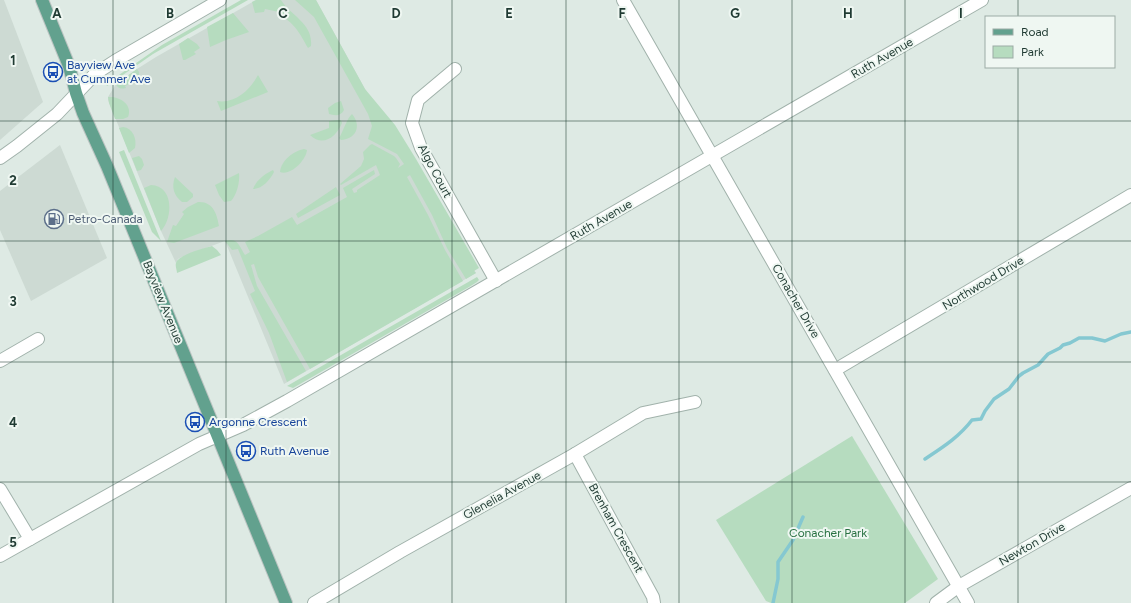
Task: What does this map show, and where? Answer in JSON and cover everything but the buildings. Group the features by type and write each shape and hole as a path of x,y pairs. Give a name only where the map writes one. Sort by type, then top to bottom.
{"main road":[{"name":"Bayview Avenue","path":"42,0 69,66 83,113 109,172 286,603"}],"street":[{"path":"0,158 57,114 95,74 115,60 220,0"},
{"name":"Ruth Avenue","path":"217,435 243,425 287,402 982,0"},
{"name":"Conacher Drive","path":"626,1 968,603"},
{"name":"Algo Court","path":"455,69 418,100 412,123 421,148 496,281"},
{"name":"Northwood Drive","path":"835,370 1131,195"},
{"path":"0,361 38,339"},
{"name":"Glenelia Avenue","path":"314,603 400,552 575,454 643,413 695,402"},
{"path":"0,556 217,435"},
{"name":"Brenham Crescent","path":"575,454 653,597 654,603"},
{"name":"Newton Drive","path":"936,603 958,586 1131,488"},
{"path":"0,489 30,539"}],"shaded area":[{"path":"0,0 4,0 43,102 0,140"},
{"path":"256,0 316,0 365,89 476,273 284,384 225,241 184,256 178,259 176,263 161,231 108,100 108,97 116,84 137,69"},
{"path":"60,145 107,258 31,301 0,230 0,191"}],"green space":[{"path":"241,0 248,0 153,54 107,86 106,84 162,45"},
{"path":"256,0 281,0 301,21 309,32 311,46 308,48 296,28 278,15 279,12 265,9 264,12 255,13 252,2"},
{"path":"295,0 316,0 365,89 395,125 479,268 474,271 476,273 466,279 447,248 432,215 410,175 407,177 463,281 310,369 258,277 254,264 251,265 257,286 306,371 287,382 269,333 250,294 255,291 238,249 232,250 225,241 233,240 238,243 245,255 250,252 245,242 292,217 297,225 347,197 343,188 374,170 375,174 352,189 354,193 357,192 357,190 380,175 376,165 341,185 340,184 361,166 364,159 363,152 372,144 394,156 400,164 398,168 404,164 397,154 368,139 372,126 368,114 314,17"},
{"path":"233,13 249,32 210,47 207,27"},
{"path":"188,38 200,48 194,52 196,54 183,60 179,44"},
{"path":"137,69 139,76 136,76 131,83 125,86 126,88 118,87 116,84"},
{"path":"258,75 268,92 221,111 217,101 230,100 241,95 251,86"},
{"path":"108,97 120,99 127,105 129,108 128,117 123,119 115,119"},
{"path":"341,101 344,110 343,112 338,115 329,114 328,108"},
{"path":"352,114 357,123 356,131 350,137 341,140 339,138"},
{"path":"341,120 342,123 340,128 329,139 315,139 310,135 329,128 329,121"},
{"path":"123,127 129,129 134,134 135,138 135,148 129,153 119,128"},
{"path":"304,149 307,150 306,154 297,166 289,172 280,172 285,160 296,152"},
{"path":"124,150 161,241 152,232 119,152"},
{"path":"139,156 144,165 141,170 137,171 132,158"},
{"path":"273,170 274,172 265,184 253,189 260,178"},
{"path":"239,173 235,195 231,201 224,202 215,185"},
{"path":"175,177 193,194 193,197 187,202 182,202 175,194 173,184"},
{"path":"151,185 159,187 164,191 169,204 168,218 161,231 144,188"},
{"path":"336,187 340,195 298,218 296,214"},
{"path":"198,202 203,202 211,206 217,217 219,226 174,243 167,242 173,225 176,226 184,214 182,212"},
{"path":"212,246 221,255 177,273 176,263 181,257"},
{"path":"477,277 479,280 469,287 293,388 287,386"},
{"name":"Conacher Park","path":"852,436 938,579 905,603 771,603 766,601 716,520"}],"waterway":[{"path":"925,459 956,437 972,420 981,419 994,399 1009,389 1019,376 1038,365 1048,354 1079,338 1092,338 1105,341 1121,334 1131,332"},
{"path":"773,603 778,579 778,562 793,540 803,517"}],"place":[{"name":"Bayview Ave at Cummer Ave","path":"53,72"},
{"name":"Petro-Canada","path":"54,219"},
{"name":"Argonne Crescent","path":"195,422"},
{"name":"Ruth Avenue","path":"246,451"}]}
